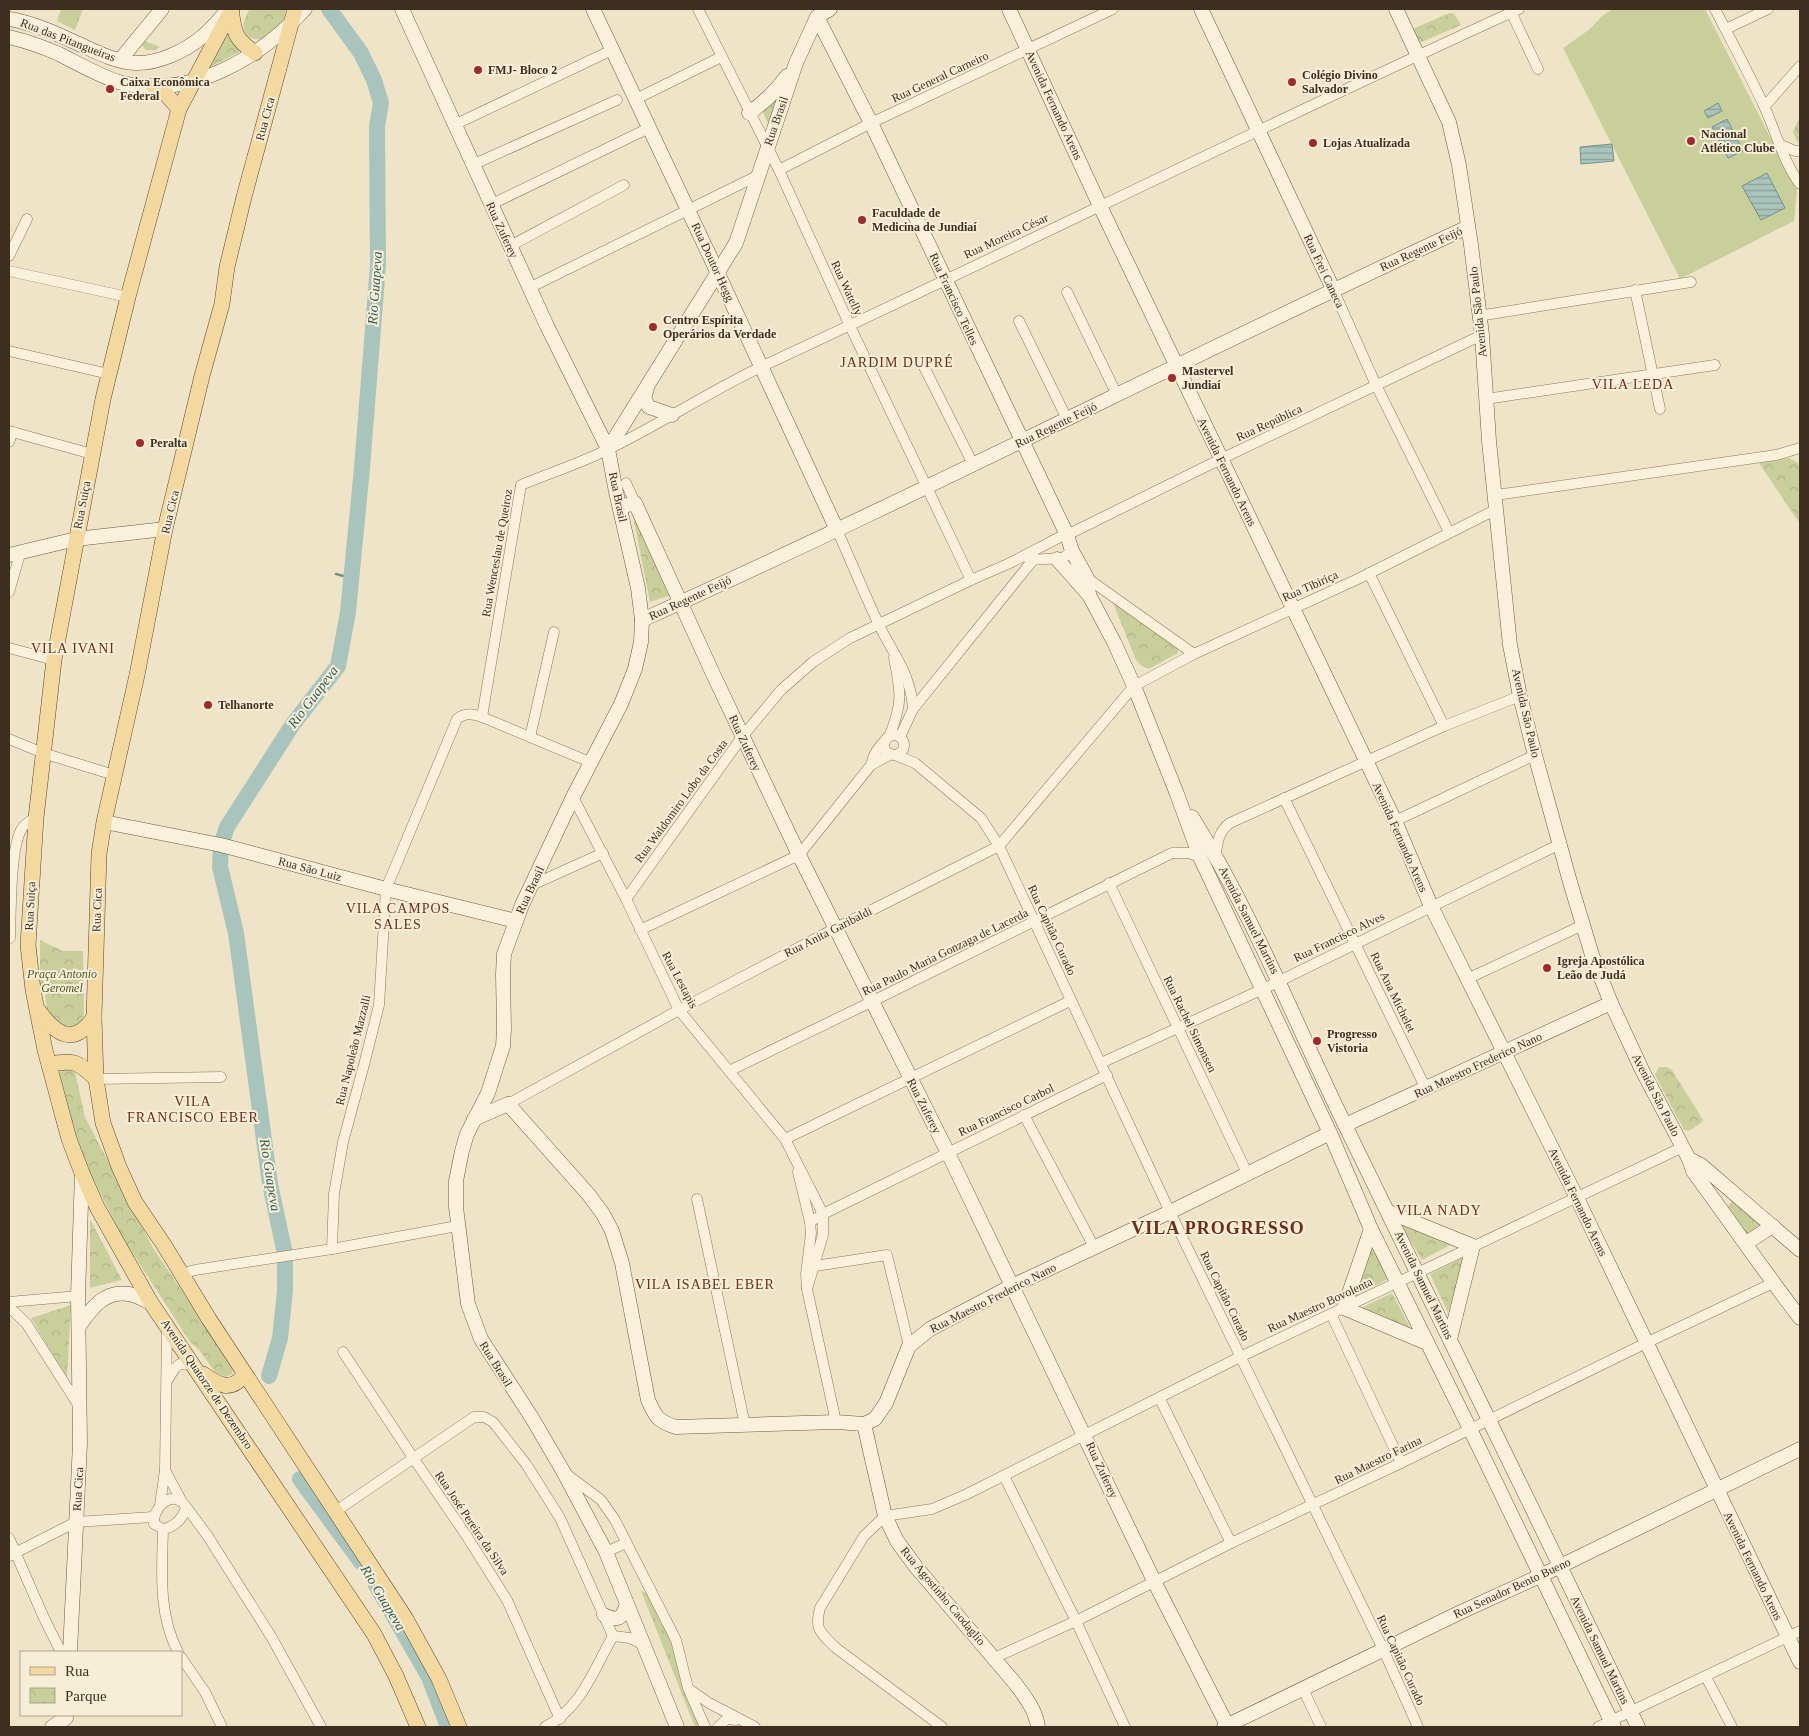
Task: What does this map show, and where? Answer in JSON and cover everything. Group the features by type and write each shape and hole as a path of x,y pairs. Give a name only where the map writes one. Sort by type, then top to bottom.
{"main road":[{"path":"120,60 162,9"},
{"path":"231,9 236,36 255,53"},
{"name":"Rua das Pitangueiras","path":"9,19 49,30 103,55 135,63 150,62 179,52 202,37 231,9"},
{"name":"Rua Suiça","path":"38,1015 28,945 42,753 54,660 92,454 128,297 179,109 231,9"},
{"name":"Rua Cica","path":"94,1020 99,854 104,822 166,529 202,376 222,304 228,267 244,197 295,9"},
{"name":"Rua das Pitangueiras","path":"9,36 39,46 122,83 153,86 194,82 222,72 255,53 290,25 305,9"},
{"name":"Rua Zuferey","path":"402,9 490,205 608,449"},
{"name":"Rua Doutor Hegg","path":"593,9 837,530"},
{"path":"749,113 765,102 777,90 796,63 815,13 830,9"},
{"name":"Avenida Fernando Arens","path":"1009,9 1100,206 1394,821 1431,906 1577,1198 1716,1490 1794,1634 1800,1662"},
{"name":"Rua Frei Caneca","path":"1201,9 1334,289"},
{"name":"Avenida São Paulo","path":"1396,9 1448,122 1460,165 1478,316 1482,335 1486,398 1510,645 1520,696 1535,755 1582,925 1611,1003 1642,1070 1686,1153 1693,1171 1800,1318"},
{"name":"Rua Francisco Telles","path":"815,13 871,123 1021,442 1068,535"},
{"name":"Rua Brasil","path":"677,1727 606,1552 563,1471 532,1418 480,1339 468,1304 457,1226 456,1182 462,1151 474,1119 488,1093 502,1046 504,1029 502,974 504,954 516,921 573,797 621,704 635,669 641,642 642,620 638,588 608,449 736,243 796,63"},
{"path":"153,86 166,94 179,109"},
{"name":"Rua Regente Feijó","path":"642,620 837,530 1334,289 1468,227"},
{"path":"647,387 644,399 649,407 672,414"},
{"path":"620,507 635,503"},
{"name":"Rua Zuferey","path":"635,503 742,737 799,855 948,1153 1155,1583 1227,1727"},
{"path":"15,555 76,539 166,529"},
{"name":"Avenida Samuel Martins","path":"1068,535 1072,550 1087,578 1089,595 1114,642 1134,686 1200,857 1330,1134 1371,1229 1612,1724"},
{"path":"1055,559 1089,595"},
{"name":"Avenida Samuel Martins","path":"1177,794 1216,855 1279,981 1345,1125 1638,1727"},
{"name":"Rua São Luiz","path":"104,822 211,842 386,889 516,921"},
{"path":"1200,857 1216,855"},
{"name":"Rua Maestro Frederico Nano","path":"1345,1125 1611,1003"},
{"path":"38,1015 55,1029 70,1035 78,1034 94,1020"},
{"name":"Avenida Quatorze de Dezembro","path":"38,1015 49,1064 70,1139 96,1207 151,1303 167,1324 374,1634 396,1676 418,1727"},
{"path":"94,1020 96,1080 104,1123 119,1167 135,1202 406,1619 439,1679 459,1727"},
{"path":"49,1064 72,1062 78,1064 96,1080"},
{"path":"508,1104 604,1214 612,1231 622,1263 648,1400 654,1414 663,1423 676,1427 836,1422 864,1424"},
{"name":"Rua Anita Garibaldi","path":"474,1119 508,1104"},
{"name":"Rua Maestro Frederico Nano","path":"864,1424 875,1419 886,1403 909,1346 930,1329 1012,1286 1330,1134"},
{"path":"1686,1153 1800,1250"},
{"name":"Rua Cica","path":"70,1651 80,1443 78,1296 82,1173"},
{"path":"1389,1212 1473,1246 1450,1339"},
{"path":"1746,1243 1773,1226"},
{"path":"1371,1229 1338,1311 1427,1343"},
{"path":"79,1326 95,1304 103,1298 112,1295 130,1294 151,1303"},
{"path":"199,1372 218,1384 228,1386 237,1384 245,1374"},
{"name":"Rua Agostinho Caodaglio","path":"864,1424 885,1516 897,1541 916,1567 1028,1700 1038,1727"},
{"name":"Rua Senador Bento Bueno","path":"1227,1727 1383,1649 1559,1567 1800,1449"},
{"path":"604,1615 612,1619 618,1619 623,1615 627,1604"},
{"path":"52,1727 65,1720"}],"street":[{"name":"Rua Watelly","path":"698,9 779,170 850,326 970,580"},
{"name":"Rua General Carneiro","path":"779,170 871,123 1113,9"},
{"path":"1715,9 1765,106 1779,144 1800,184"},
{"path":"1726,30 1768,9"},
{"path":"1515,11 1538,69"},
{"name":"Rua Moreira César","path":"608,449 761,366 850,326 945,279 1515,11"},
{"path":"454,125 612,50"},
{"path":"636,99 721,56"},
{"path":"1765,106 1800,66"},
{"path":"472,165 617,100"},
{"path":"490,205 649,128"},
{"path":"1779,144 1800,151"},
{"path":"529,288 757,176"},
{"path":"510,246 624,185"},
{"path":"9,256 26,218"},
{"path":"9,271 128,297"},
{"path":"1478,316 1692,282"},
{"name":"Rua Frei Caneca","path":"1334,289 1376,386 1449,532"},
{"path":"1635,290 1660,409"},
{"path":"1068,292 1117,395"},
{"path":"1019,321 1067,419"},
{"name":"Rua República","path":"1068,535 1482,335"},
{"path":"9,351 109,374"},
{"path":"922,363 973,464"},
{"path":"1486,398 1715,365"},
{"path":"9,442 11,431 92,454"},
{"name":"Rua Tibiriça","path":"1134,686 1194,654 1370,573 1449,532 1497,502 1776,455 1800,448"},
{"name":"Rua Wenceslau de Queiroz","path":"482,717 521,485 608,449"},
{"name":"Rua Zuferey","path":"626,482 635,503"},
{"name":"Rua Doutor Hegg","path":"837,530 879,625 907,676 912,692 913,709"},
{"name":"Rua Waldomiro Lobo da Costa","path":"626,899 742,737 781,690 813,662 850,638 970,580 1010,563 1060,537 1068,535"},
{"path":"1051,542 1051,550 1055,559"},
{"name":"Rua Waldomiro Lobo da Costa","path":"1010,563 1063,558 1072,550"},
{"path":"9,592 15,555"},
{"path":"640,930 799,855 871,765 902,751 902,741 913,709 1033,560"},
{"path":"1370,573 1444,726"},
{"path":"1087,578 1194,654"},
{"path":"530,737 554,632"},
{"path":"9,648 54,660"},
{"name":"Rua Doutor Hegg","path":"871,765 872,758 887,739 900,703 900,684 893,652"},
{"name":"Rua Anita Garibaldi","path":"508,1104 679,1010 999,846 1134,686"},
{"path":"1216,855 1220,833 1230,823 1444,726 1520,696"},
{"name":"Rua Napoleão Mazzalli","path":"332,1249 334,1194 343,1142 379,1005 386,889 457,719 462,715 470,714 482,717"},
{"path":"482,717 590,762"},
{"path":"896,736 902,741 915,763 893,755 885,747 887,739 896,736"},
{"path":"9,739 42,753 114,775"},
{"path":"1394,821 1535,755"},
{"name":"Rua Capitão Curado","path":"915,763 981,818 999,846 1170,1212 1383,1649 1418,1727"},
{"name":"Rua Lestapis","path":"573,797 626,899 679,1010 785,1139 823,1214 823,1235 807,1289"},
{"name":"Rua Ana Michelet","path":"1284,798 1426,1089"},
{"path":"28,945 9,938 17,841 24,826 36,818"},
{"name":"Rua Francisco Alves","path":"1101,1063 1263,989 1560,844"},
{"path":"532,885 603,853"},
{"name":"Rua Paulo Maria Gonzaga de Lacerda","path":"729,1070 1172,853 1200,857"},
{"name":"Rua Rachel Simonsen","path":"1109,883 1248,1174"},
{"path":"1468,979 1582,925"},
{"path":"785,1139 1070,1000"},
{"name":"Rua Francisco Carbol","path":"810,1222 1107,1075"},
{"path":"96,1080 221,1077"},
{"path":"1024,1115 1094,1247"},
{"name":"Rua Maestro Bovolenta","path":"885,1516 932,1508 1004,1476 1240,1357 1418,1272 1577,1198 1686,1153"},
{"name":"Rua Lestapis","path":"794,1156 810,1222 811,1233 806,1274 807,1289 836,1422"},
{"path":"697,1199 745,1425"},
{"path":"181,1274 194,1270 291,1256 457,1226"},
{"path":"815,1266 887,1255 909,1346"},
{"name":"Rua Maestro Farina","path":"994,1658 1076,1622 1231,1543 1773,1283"},
{"path":"9,1302 78,1296"},
{"path":"26,1323 25,1309 31,1300"},
{"path":"9,1307 26,1323 79,1406"},
{"path":"1338,1311 1401,1463"},
{"path":"167,1324 165,1470 160,1505 153,1518 154,1524 163,1529 170,1527 180,1520 183,1504"},
{"name":"Rua José Pereira da Silva","path":"343,1352 466,1535 507,1600 560,1719"},
{"path":"166,1382 180,1364 190,1365 199,1372"},
{"path":"1160,1398 1231,1543"},
{"path":"336,1511 474,1418 484,1417 493,1422 526,1464 560,1518 612,1636 583,1691 570,1710 560,1719 545,1727"},
{"path":"165,1470 183,1504 207,1535 272,1638 321,1727"},
{"path":"563,1471 601,1500 615,1520 676,1640 688,1688 706,1727"},
{"path":"1004,1476 1076,1622 1124,1727"},
{"path":"160,1505 174,1498 183,1504"},
{"path":"885,1516 864,1536 820,1608 816,1621 822,1635 836,1648 942,1727"},
{"path":"12,1554 76,1522 153,1518"},
{"path":"180,1520 207,1535"},
{"path":"163,1529 164,1607 172,1640 178,1651"},
{"path":"9,1538 12,1554 61,1651"},
{"path":"606,1552 626,1543"},
{"path":"1598,1727 1612,1724 1630,1712 1794,1634"},
{"path":"612,1636 630,1638 644,1645"},
{"path":"182,1658 205,1692 222,1727"},
{"path":"1706,1677 1732,1727"},
{"path":"688,1688 709,1703 755,1727"},
{"path":"1303,1689 1321,1727"},
{"path":"718,1727 727,1719 739,1720"}],"green space":[{"path":"61,9 83,9 75,30 57,21"},
{"path":"250,9 286,9 282,24 275,32 258,39 246,35 244,28"},
{"name":"Nacional Atlético Clube","path":"1613,9 1705,9 1797,190 1794,221 1680,279 1563,48 1590,29 1602,16"},
{"path":"1450,13 1454,14 1461,25 1417,44 1410,30"},
{"path":"229,28 233,41 240,52 210,67"},
{"path":"140,39 160,47 154,50 146,50 141,44"},
{"path":"783,89 771,131 763,112"},
{"path":"1800,116 1800,142 1797,141 1793,132"},
{"path":"1789,458 1798,463 1800,468 1800,524 1759,463"},
{"path":"632,511 671,595 650,602"},
{"path":"1116,600 1178,649 1178,653 1149,669 1142,666 1136,660 1113,603"},
{"name":"Praça Antonio Geromel","path":"40,940 63,951 83,951 84,1014 75,1028 63,1027 47,1009 45,994 40,984"},
{"path":"69,1067 75,1072 85,1117 153,1248 231,1363 233,1374 225,1377 215,1372 199,1350 190,1342 121,1235 82,1155 58,1078 61,1070"},
{"path":"1659,1067 1667,1067 1672,1070 1703,1120 1689,1131 1684,1130 1655,1075"},
{"path":"1732,1201 1760,1225 1748,1235 1728,1206"},
{"path":"90,1219 122,1280 90,1288"},
{"path":"1399,1222 1454,1243 1422,1260"},
{"path":"1371,1240 1388,1279 1351,1299"},
{"path":"1466,1256 1448,1313 1430,1274"},
{"path":"1392,1293 1413,1333 1359,1309"},
{"path":"71,1305 67,1378 31,1318"},
{"path":"641,1591 651,1595 706,1727 695,1727"}],"water":[{"path":"1718,103 1722,111 1708,118 1704,111"},
{"path":"1727,119 1743,151 1728,158 1712,127"},
{"path":"1612,144 1614,161 1581,164 1580,147"},
{"path":"1767,173 1785,208 1761,220 1742,186"}],"waterway":[{"name":"Rio Guapeva","path":"269,1376 280,1338 285,1291 285,1254 270,1184 236,933 220,867 221,845 227,827 293,724 338,666 348,612 362,468 378,265 377,126 381,103 374,80 361,53 329,9"},
{"path":"336,574 351,578"},
{"name":"Rio Guapeva","path":"300,1479 361,1562"},
{"name":"Rio Guapeva","path":"376,1585 429,1677 448,1727"}],"place":[{"name":"FMJ- Bloco 2","path":"478,70"},
{"name":"Colégio Divino Salvador","path":"1292,82"},
{"name":"Caixa Econômica Federal","path":"110,89"},
{"name":"Nacional Atlético Clube","path":"1691,141"},
{"name":"Lojas Atualizada","path":"1313,143"},
{"name":"Faculdade de Medicina de Jundiaí","path":"862,220"},
{"name":"Centro Espírita Operários da Verdade","path":"653,327"},
{"name":"Mastervel Jundiaí","path":"1172,378"},
{"name":"Peralta","path":"140,443"},
{"name":"Telhanorte","path":"208,705"},
{"name":"Igreja Apostólica Leão de Judá","path":"1547,968"},
{"name":"Progresso Vistoria","path":"1317,1041"}],"district":[{"name":"JARDIM DUPRÉ","path":"897,362"},
{"name":"VILA LEDA","path":"1633,384"},
{"name":"VILA IVANI","path":"73,648"},
{"name":"VILA CAMPOS SALES","path":"398,916"},
{"name":"VILA FRANCISCO EBER","path":"193,1110"},
{"name":"VILA NADY","path":"1439,1210"},
{"name":"VILA PROGRESSO","path":"1218,1228"},
{"name":"VILA ISABEL EBER","path":"705,1284"}]}
